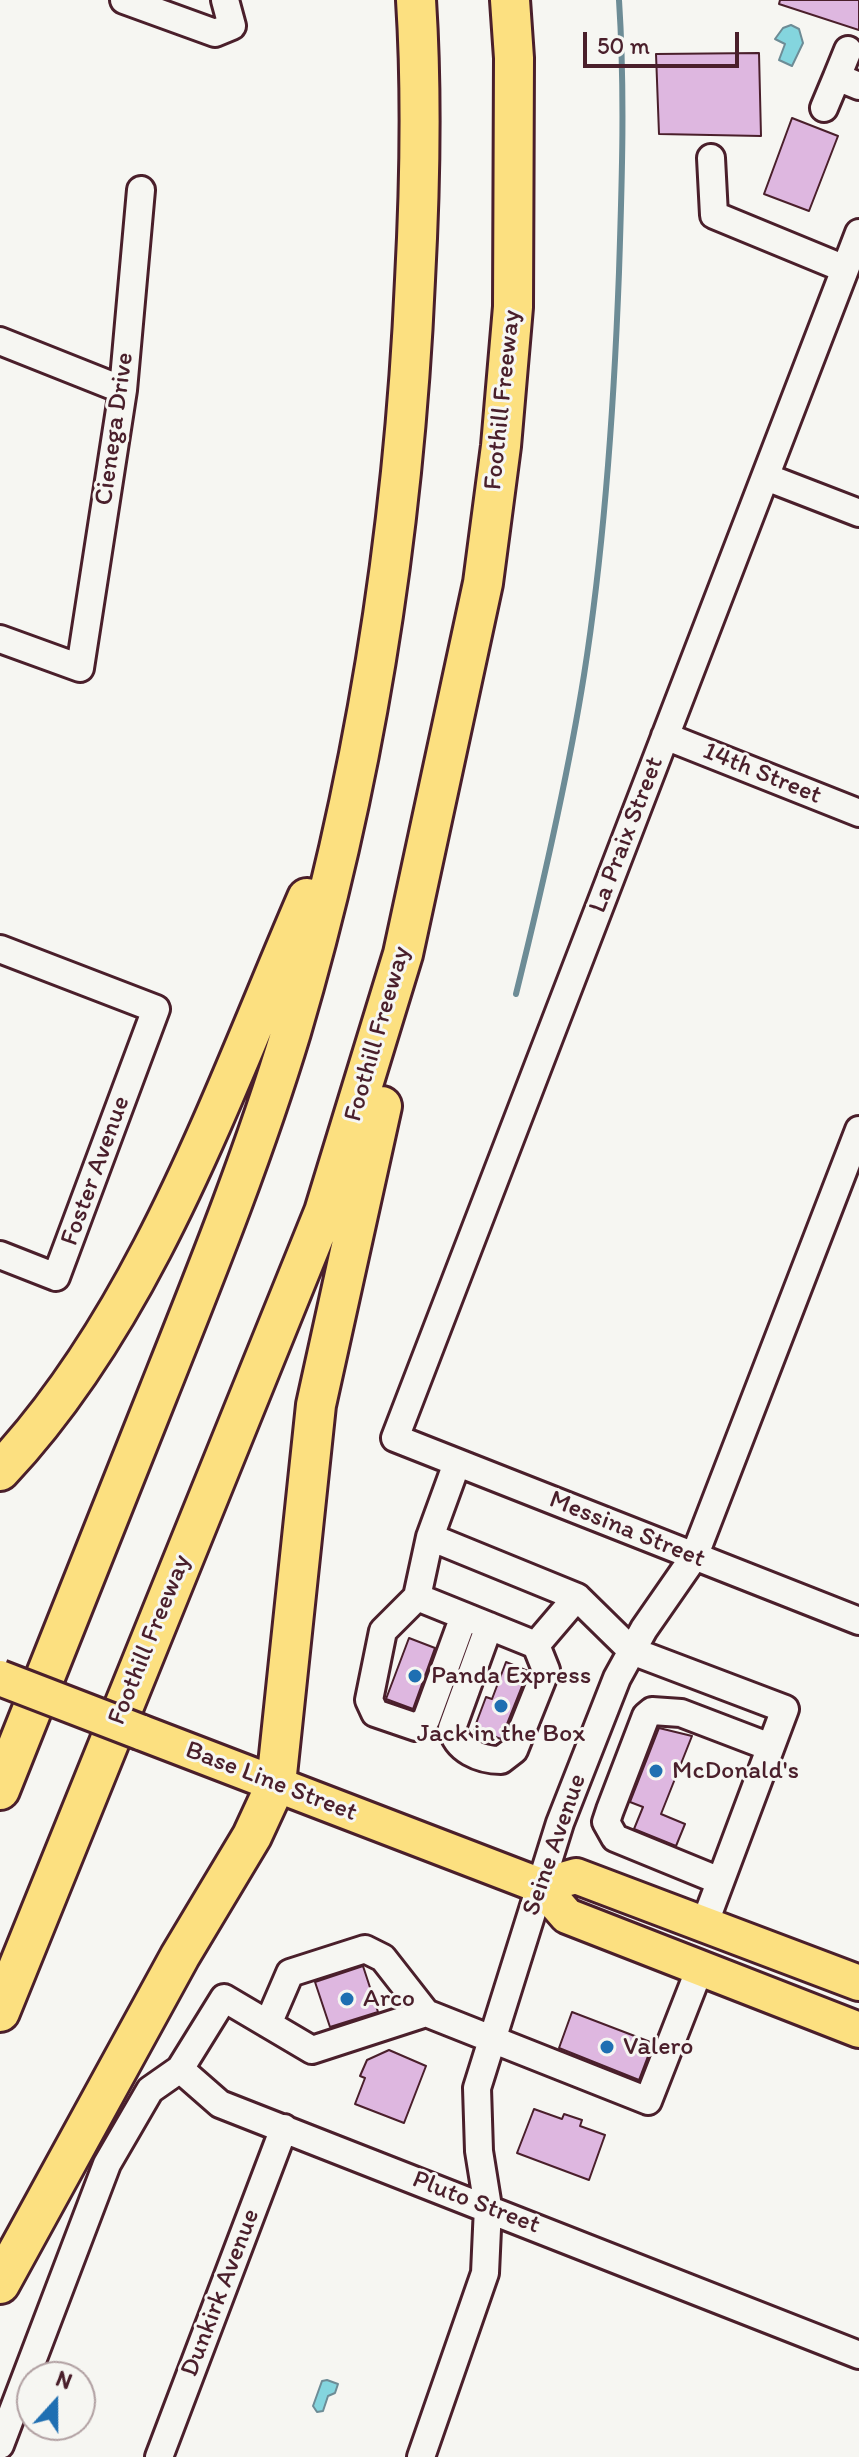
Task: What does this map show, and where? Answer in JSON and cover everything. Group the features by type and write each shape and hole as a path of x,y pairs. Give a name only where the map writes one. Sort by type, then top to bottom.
{"highway":[{"path":"0,1790 198,1293 254,1140 297,1008 348,804 377,662 410,404 418,227 420,63 416,0"},
{"name":"Foothill Freeway","path":"0,2012 324,1212 403,954 483,583 513,307 512,0"},
{"path":"0,2284 173,1968 252,1836 276,1784 316,1405 376,1127 428,934 471,743 483,583"},
{"path":"0,1471 31,1438 72,1383 132,1282 185,1182 348,804"}],"main road":[{"name":"Base Line Street","path":"0,1678 541,1886 567,1916 700,1968 856,2022"},
{"path":"541,1886 576,1876 859,1983"}],"street":[{"path":"130,1 215,33 232,26 225,0"},
{"path":"824,108 848,81 848,50"},
{"path":"711,158 714,215 845,269"},
{"name":"Cienega Drive","path":"0,639 80,668 123,390 141,190"},
{"name":"La Praix Street","path":"395,1438 859,233"},
{"path":"0,341 123,390"},
{"path":"766,477 859,513"},
{"name":"14th Street","path":"665,736 859,813"},
{"name":"Foster Avenue","path":"0,949 156,1009 56,1277 0,1255"},
{"name":"Seine Avenue","path":"429,2455 485,2273 488,2207 479,2151 477,2101 490,2040 566,1808 617,1678 694,1557 859,1130"},
{"name":"Messina Street","path":"395,1438 859,1621"},
{"path":"457,1463 430,1537 417,1597 383,1631 369,1700 375,1713 416,1727 426,1720 464,1616"},
{"path":"430,1537 577,1597 632,1651 785,1709 704,1925"},
{"path":"417,1597 464,1616 489,1626 536,1645 546,1670 514,1750 501,1760 471,1752 454,1740 452,1728 489,1626"},
{"path":"536,1645 577,1597"},
{"path":"720,1881 615,1838 606,1822 646,1716 661,1709 681,1713 695,1705 772,1742"},
{"path":"268,2024 290,1973 365,1949 383,1958 426,2013 648,2101 700,1968"},
{"path":"0,2445 107,2164 150,2090 180,2069 224,1998 312,2050 426,2013"},
{"name":"Pluto Street","path":"180,2069 220,2104 857,2347"},
{"name":"Dunkirk Avenue","path":"159,2457 284,2128"}],"water":[{"path":"791,25 799,29 803,43 792,66 779,60 785,44 775,39 783,28"},
{"path":"322,2381 338,2384 335,2393 328,2396 323,2411 317,2412 313,2406"}],"building":[{"path":"780,0 859,0 859,30 779,4"},
{"path":"759,53 761,136 659,134 656,54"},
{"path":"792,118 838,136 809,211 764,194"},
{"name":"Panda Express","path":"409,1638 435,1648 413,1709 386,1699"},
{"name":"Jack in the Box","path":"506,1662 528,1671 501,1739 474,1729 486,1697 492,1699"},
{"path":"659,1728 692,1736 661,1814 685,1824 676,1846 634,1829 643,1807 630,1802"},
{"path":"363,1966 378,2012 330,2027 315,1982"},
{"path":"572,2012 653,2043 639,2080 559,2048"},
{"path":"389,2050 426,2066 404,2123 355,2104 365,2078 360,2076 367,2060"},
{"path":"534,2109 562,2119 564,2114 582,2120 580,2126 605,2135 589,2180 517,2153"}],"waterway":[{"path":"516,994 570,755 584,675 603,524 620,238 622,102 619,0"}],"place":[{"name":"Panda Express","path":"415,1676"},
{"name":"Jack in the Box","path":"501,1706"},
{"name":"McDonald's","path":"656,1771"},
{"name":"Arco","path":"347,1999"},
{"name":"Valero","path":"607,2047"}]}
